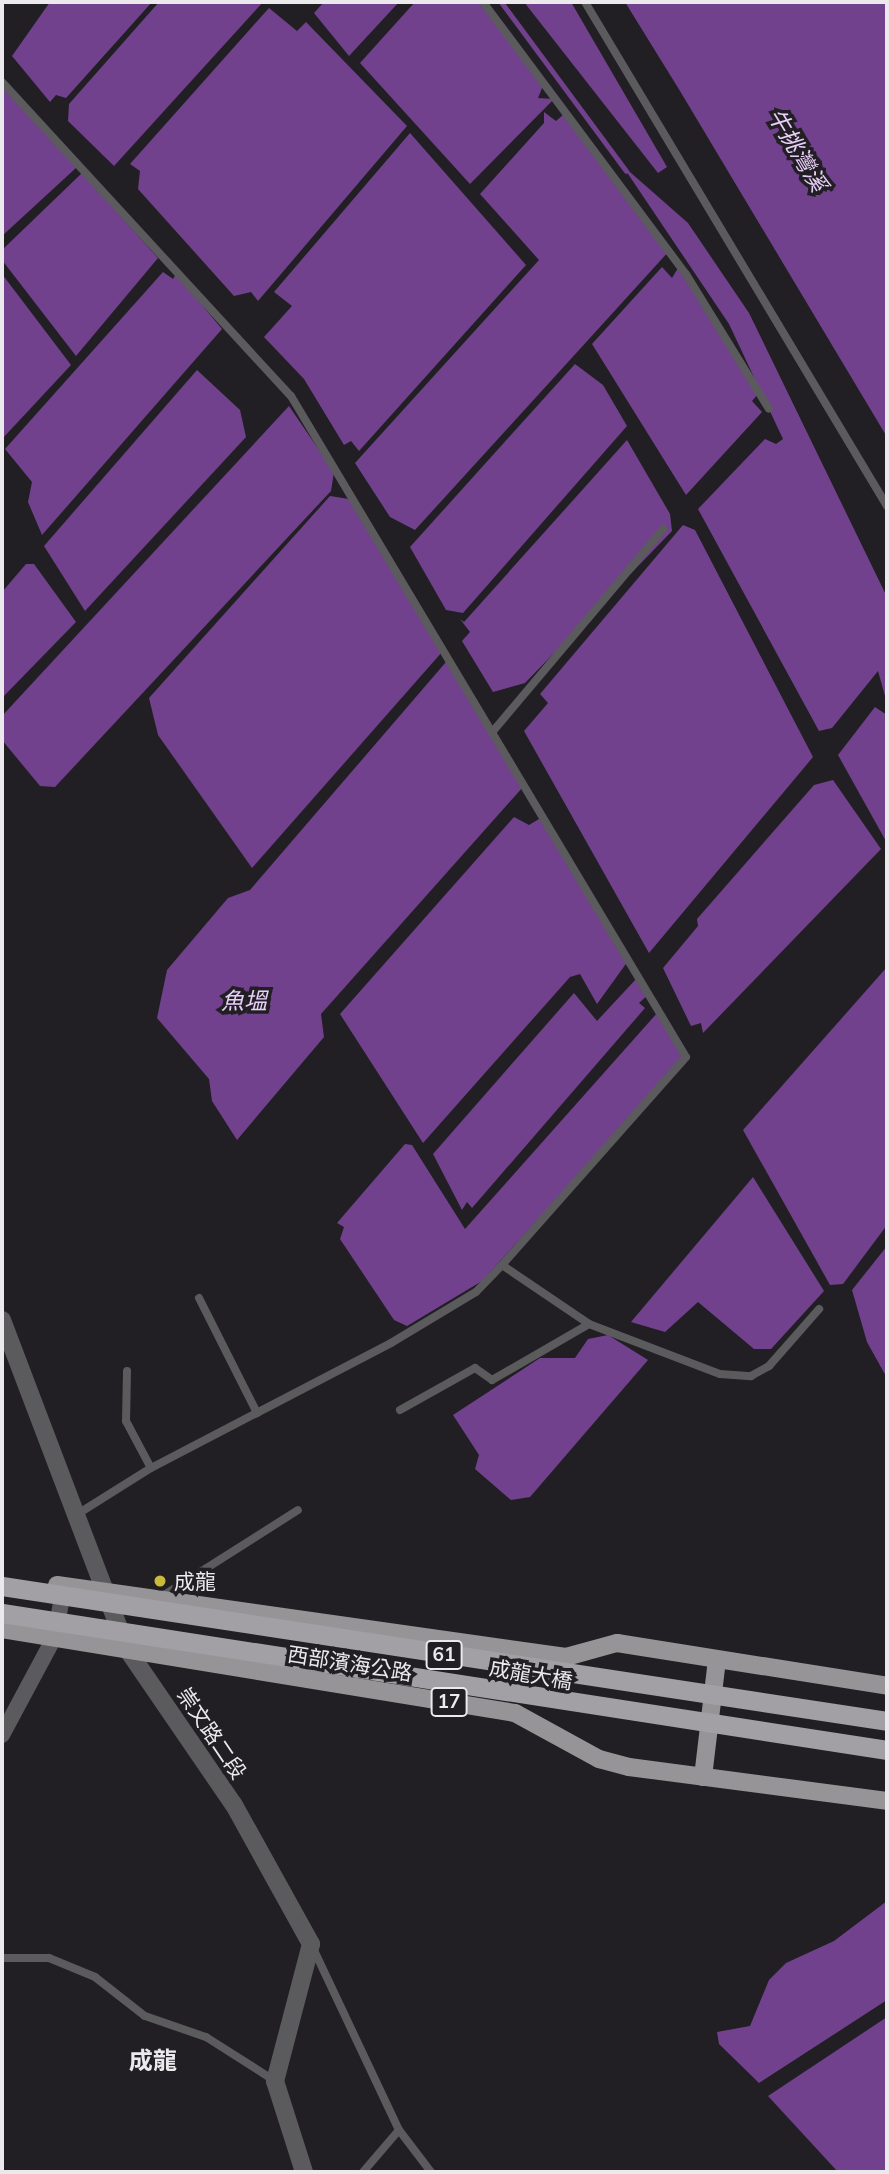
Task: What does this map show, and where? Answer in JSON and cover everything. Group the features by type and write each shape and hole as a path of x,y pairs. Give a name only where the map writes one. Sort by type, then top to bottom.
{"highway":[{"name":"成龍大橋","path":"2,1586 887,1721"},
{"name":"成龍大橋","path":"2,1613 887,1750"}],"main road":[{"name":"西部濱海公路","path":"2,1577 161,1597 566,1657 617,1643 887,1686"},
{"name":"西部濱海公路","path":"2,1629 515,1713 599,1759 703,1777 887,1801"},
{"path":"703,1777 717,1660"}],"street":[{"name":"崇文路二段","path":"2,1320 127,1648 234,1805 311,1944"},
{"path":"2,1735 55,1636 64,1586"},
{"path":"304,2172 275,2081 311,1944"}],"lane":[{"path":"482,2 686,274 769,409"},
{"path":"585,2 887,506"},
{"path":"2,82 291,396 494,730 686,1057 476,1292 257,1413 151,1468 76,1515"},
{"path":"494,730 663,529"},
{"path":"502,1265 589,1324 720,1374 751,1376 769,1366 819,1309"},
{"path":"199,1298 257,1413"},
{"path":"400,1410 475,1368 492,1380 589,1324"},
{"path":"127,1371 126,1421 151,1468"},
{"path":"161,1597 298,1510"},
{"path":"311,1944 400,2130 431,2172"},
{"path":"2,1958 49,1958 95,1977 145,2016 206,2037 275,2081"},
{"path":"363,2172 400,2130"}],"water":[{"path":"50,2 152,2 66,98 56,95 50,102 12,56"},
{"path":"159,2 263,2 114,166 68,121 69,104"},
{"path":"324,2 399,2 349,56 314,13"},
{"path":"415,2 478,2 544,83 538,98 554,99 470,184 360,63"},
{"path":"524,2 571,2 667,167 658,173"},
{"name":"牛挑灣溪","path":"625,2 887,2 887,437 680,91"},
{"path":"269,8 297,31 306,22 407,126 258,301 251,292 234,296 138,189 140,171 130,164"},
{"path":"2,86 77,167 2,236"},
{"path":"544,112 556,121 564,114 670,250 415,530 390,517 355,463 539,260 480,194 544,123"},
{"path":"410,133 526,265 359,451 351,441 344,445 304,379 264,337 292,306 274,292"},
{"path":"622,165 688,223 749,313 887,597 887,703 878,671 832,728 819,731 698,509 765,439 776,444 783,439 729,324"},
{"path":"82,173 158,258 76,356 2,260 2,250"},
{"path":"662,267 672,278 678,268 758,394 752,401 762,412 686,495 592,344"},
{"path":"163,272 173,279 176,274 222,329 42,535 28,502 32,482 5,449"},
{"path":"2,274 71,365 2,439"},
{"path":"575,364 603,385 627,426 463,613 446,610 410,547"},
{"path":"197,370 240,410 246,437 85,611 44,546"},
{"path":"289,406 334,472 331,491 55,787 40,786 2,740 2,716"},
{"path":"627,440 670,514 672,531 525,683 493,692 462,641 470,632 460,619 464,622"},
{"path":"330,496 349,499 442,652 252,868 158,735 149,698"},
{"path":"683,525 695,530 813,757 649,953 524,731 548,703 540,694"},
{"path":"26,564 34,564 76,622 2,698 2,592"},
{"name":"魚塭","path":"446,662 523,787 321,1014 324,1037 237,1140 212,1101 209,1079 157,1018 167,970 228,898 250,890"},
{"path":"875,707 887,715 887,843 838,755"},
{"path":"833,780 881,849 703,1033 701,1023 691,1026 663,968 698,926 697,919 814,785"},
{"path":"544,816 628,961 597,1004 580,974 570,977 423,1143 340,1014 514,817 529,825"},
{"path":"887,967 887,1225 843,1284 830,1285 743,1130"},
{"path":"637,978 649,994 639,1003 645,1008 472,1208 467,1202 462,1210 433,1154 574,993 597,1021"},
{"path":"658,1012 686,1055 482,1281 407,1326 394,1320 340,1239 344,1227 337,1223 405,1144 412,1145 465,1229"},
{"path":"753,1177 824,1291 771,1349 754,1349 698,1302 665,1332 631,1322"},
{"path":"887,1246 887,1378 867,1342 852,1290"},
{"path":"608,1335 648,1360 530,1497 511,1500 475,1469 479,1455 453,1415 540,1358 575,1358 588,1339"},
{"path":"887,1901 887,2000 759,2083 719,2044 717,2032 750,2026 769,1980 786,1963 834,1941"},
{"path":"887,2017 887,2172 838,2172 768,2096"}],"waterway":[{"path":"501,2 626,171"}],"place":[{"name":"成龍","path":"160,1581"}],"district":[{"name":"成龍","path":"153,2061"}]}
